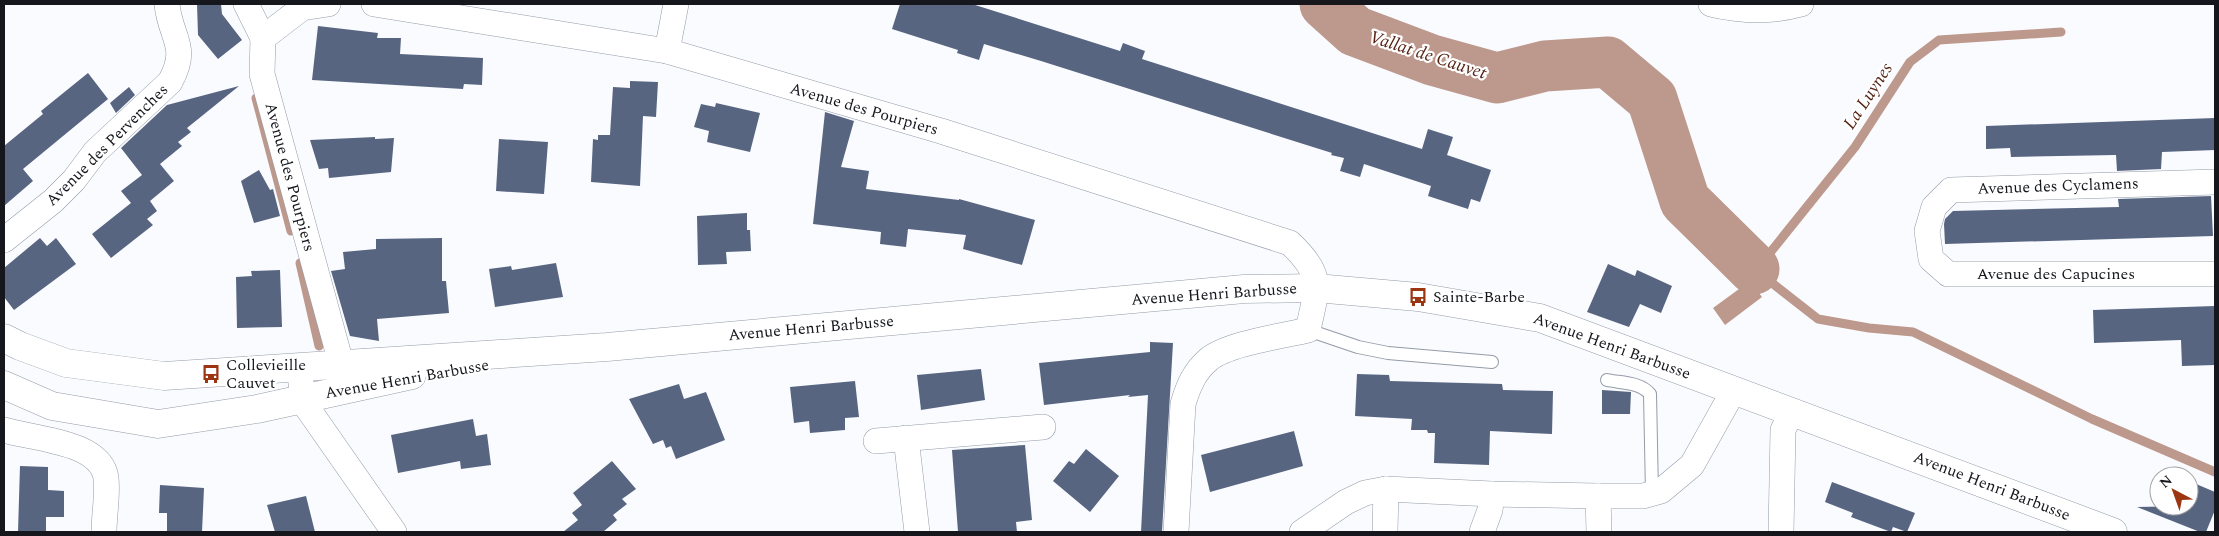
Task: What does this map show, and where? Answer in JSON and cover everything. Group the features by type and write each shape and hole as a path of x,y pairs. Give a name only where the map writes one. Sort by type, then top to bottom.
{"main road":[{"name":"Avenue Henri Barbusse","path":"4,338 66,363 164,376 299,367 342,378 607,347 1244,289 1316,288 1418,297 1540,318 2113,532"},
{"name":"Avenue Henri Barbusse","path":"4,385 52,406 158,424 257,409 303,399 342,378"}],"street":[{"name":"Avenue des Pervenches","path":"4,240 53,201 74,180 95,152 170,82 178,68 179,57 178,42 167,4"},
{"path":"246,4 263,38 302,8 328,4"},
{"name":"Avenue des Pourpiers","path":"374,4 667,51 941,131 1290,243 1307,259 1314,274 1316,288"},
{"path":"667,51 676,4"},
{"path":"1711,4 1732,9 1763,9 1801,4"},
{"name":"Avenue des Pourpiers","path":"263,38 262,74 335,342 342,378"},
{"name":"Avenue des Cyclamens","path":"1927,231 1934,207 1951,190 2215,182"},
{"name":"Avenue des Capucines","path":"1927,231 1931,259 1948,274 2215,274"},
{"path":"1176,532 1183,404 1189,385 1208,360 1223,351 1308,330 1316,288"},
{"path":"299,367 303,399 306,406 394,532"},
{"path":"1302,532 1346,502 1365,493 1386,489 1598,496 1642,496 1662,491 1692,465 1734,390"},
{"path":"1781,532 1783,430 1792,411"},
{"path":"876,441 1044,427"},
{"path":"4,430 82,449 100,463 106,478 104,532"},
{"path":"906,438 917,532"},
{"path":"1385,532 1386,489"},
{"path":"1482,532 1490,510 1492,494"},
{"path":"1598,496 1600,532"}],"lane":[{"path":"1308,330 1358,347 1388,353 1492,362"},
{"path":"1607,380 1645,388 1650,394 1652,493"}],"shaded area":[{"path":"1750,281 1762,297 1725,325 1713,308"}],"building":[{"path":"197,4 221,4 222,14 242,40 218,59 198,35"},
{"path":"900,4 972,4 1120,51 1123,43 1145,51 1142,59 1422,149 1428,129 1453,137 1447,155 1491,170 1480,202 1471,199 1468,209 1428,196 1431,186 1364,164 1360,177 1340,171 1344,158 1331,155 1332,153 1041,61 984,44 979,60 957,53 958,50 892,29"},
{"path":"318,26 378,33 377,38 401,38 400,54 483,58 482,85 464,84 463,89 312,80"},
{"path":"88,73 108,99 23,169 33,181 4,206 4,146 43,114 41,111"},
{"path":"630,81 658,82 656,117 643,116 640,186 591,182 593,139 598,140 598,135 610,135 613,87 630,88"},
{"path":"239,86 187,128 191,132 178,142 182,146 160,164 174,181 150,201 157,211 147,219 153,225 111,258 92,234 131,203 121,191 142,175 121,148 167,105"},
{"path":"129,87 135,95 116,113 110,103"},
{"path":"716,103 760,113 750,152 707,142 709,131 694,127 701,104 715,107"},
{"path":"825,112 854,121 841,167 869,171 866,189 959,199 1035,220 1022,265 963,249 966,235 908,229 906,247 880,244 881,232 813,224"},
{"path":"2215,118 2215,150 2162,152 2161,169 2117,171 2116,155 2011,157 2010,148 1986,149 1986,126"},
{"path":"375,137 375,139 394,138 391,172 329,178 328,168 319,169 310,140"},
{"path":"499,139 548,142 544,194 496,191"},
{"path":"259,170 270,190 273,189 280,216 254,223 241,181"},
{"path":"2211,196 2213,236 1945,244 1945,219 1953,211 2119,207 2118,199"},
{"path":"747,213 747,230 750,230 751,251 726,252 727,264 698,265 697,216"},
{"path":"40,238 47,246 56,238 76,264 14,310 4,297 4,268"},
{"path":"442,238 442,281 446,281 449,313 377,319 379,341 350,336 331,271 345,269 343,252 376,249 376,239"},
{"path":"556,263 563,297 495,307 489,269 511,266 512,270"},
{"path":"1608,264 1635,276 1637,270 1672,286 1661,313 1640,304 1629,327 1587,312"},
{"path":"280,270 282,327 237,328 236,277 252,276 251,271"},
{"path":"2215,306 2215,365 2182,366 2181,340 2094,343 2093,310"},
{"path":"1150,342 1173,343 1162,532 1141,532 1148,395 1128,397 1130,395 1044,405 1039,363 1150,352"},
{"path":"981,369 985,400 921,410 917,375"},
{"path":"1357,374 1389,375 1390,381 1502,384 1503,390 1553,391 1552,434 1490,431 1489,465 1434,463 1435,433 1428,433 1427,430 1411,430 1412,419 1355,416"},
{"path":"855,381 859,417 845,418 845,430 810,433 809,421 794,423 790,387"},
{"path":"679,384 684,399 706,392 725,440 676,459 671,446 666,448 663,440 653,444 629,399"},
{"path":"1602,390 1631,392 1630,414 1602,414"},
{"path":"473,419 476,436 487,434 491,465 461,469 460,461 398,473 391,435"},
{"path":"1294,431 1303,466 1210,492 1201,455"},
{"path":"1025,445 1032,520 1016,522 1017,532 958,532 952,450"},
{"path":"1086,449 1119,476 1090,512 1053,481 1069,461 1074,464"},
{"path":"612,461 636,489 622,499 627,504 613,515 617,520 603,532 563,532 578,520 572,513 582,505 573,493"},
{"path":"20,466 48,467 48,490 64,491 64,517 46,517 46,532 18,532"},
{"path":"1832,482 1915,513 1907,532 1893,527 1891,532 1851,517 1853,513 1825,502"},
{"path":"160,485 204,488 202,532 167,532 167,513 159,513"},
{"path":"2199,485 2215,492 2215,510 2206,532 2200,532 2160,516 2199,516"},
{"path":"306,496 315,532 275,532 267,505"},
{"path":"2137,507 2149,507 2149,512"}],"waterway":[{"name":"Vallat de Cauvet","path":"1325,4 1355,31 1432,60 1497,78 1545,66 1608,62 1652,99 1685,201 1754,269"},
{"name":"La Luynes","path":"2061,32 1939,40 1910,62 1855,147 1769,254 1754,269 1818,319 1869,328 1913,332 2092,419 2215,472"},
{"path":"256,98 291,231"},
{"path":"300,263 319,346"}],"place":[{"name":"Sainte-Barbe","path":"1418,297"},
{"name":"Collevieille Cauvet","path":"211,374"}]}
